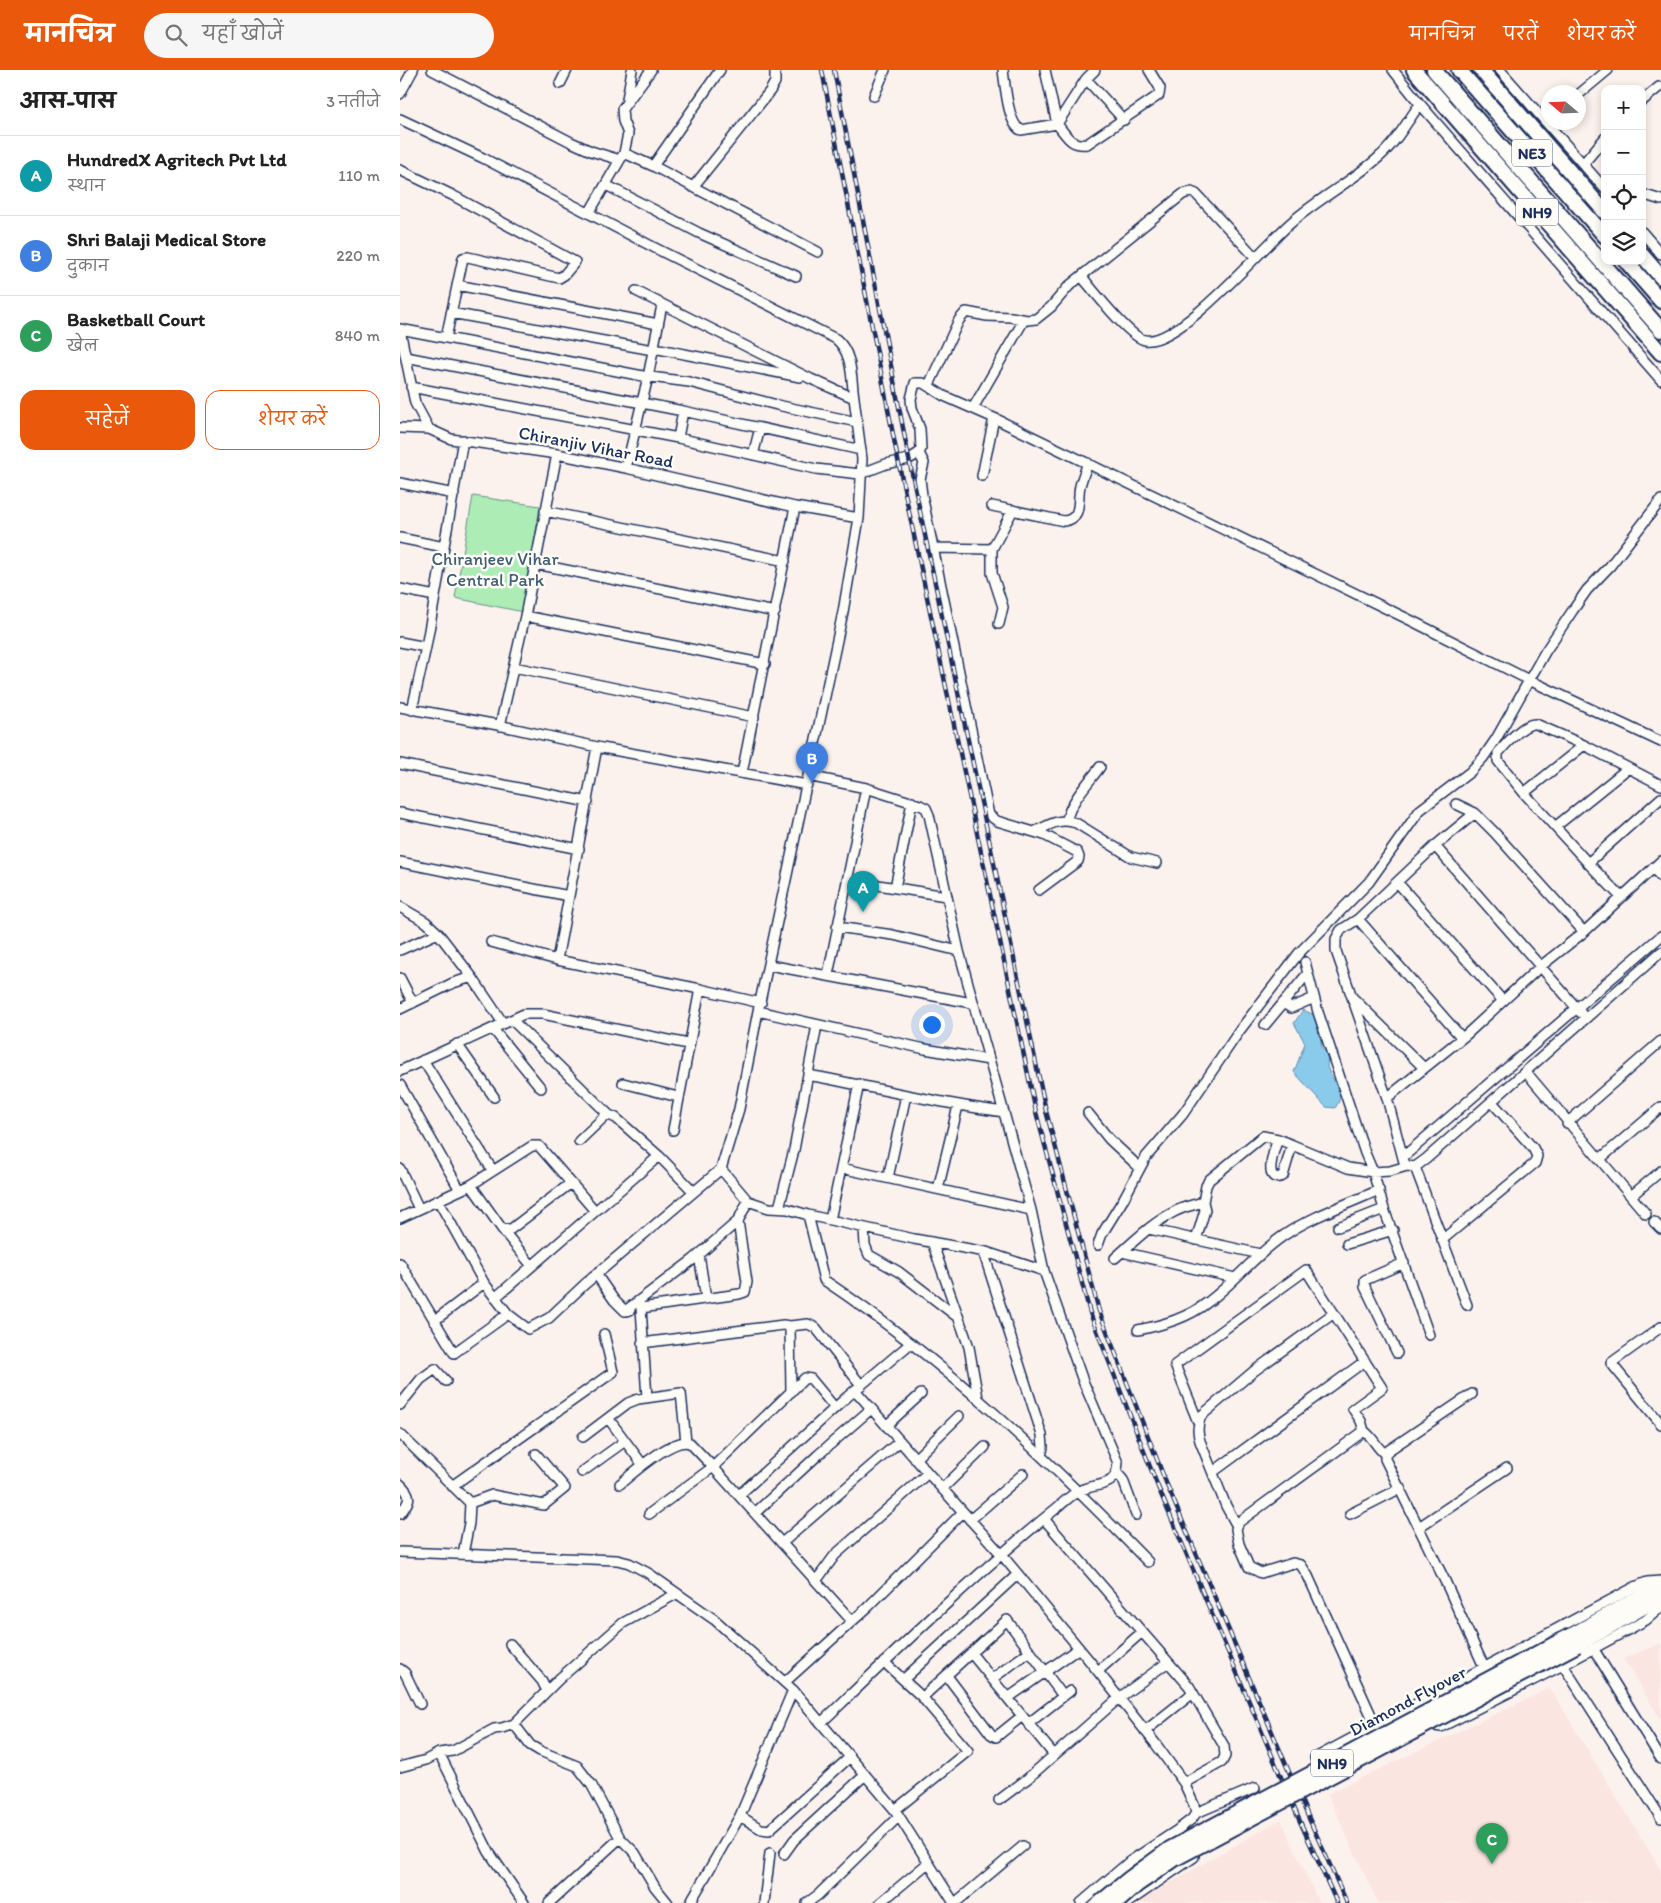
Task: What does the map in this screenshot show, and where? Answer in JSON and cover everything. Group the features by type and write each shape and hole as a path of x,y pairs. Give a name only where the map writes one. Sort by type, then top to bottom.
{"highway":[{"name":"NH9","path":"1414,70 1661,353"},
{"name":"NE3","path":"1434,70 1661,330"},
{"name":"NE3","path":"1459,70 1601,231"},
{"name":"NH9","path":"1481,70 1601,207"},
{"path":"1646,260 1661,277"},
{"path":"1630,265 1661,301"},
{"name":"Diamond Flyover","path":"1116,1903 1138,1884 1176,1858 1568,1649 1637,1604 1661,1583"},
{"name":"Diamond Flyover","path":"1100,1903 1170,1849 1637,1604 1661,1596"}],"street":[{"path":"400,94 413,70"},
{"path":"432,70 591,151 653,166 818,252"},
{"path":"560,84 567,70"},
{"path":"627,100 632,70"},
{"path":"589,213 622,157 628,134 623,121 622,109 650,70"},
{"path":"653,166 720,70"},
{"path":"693,187 770,92 775,82 775,70"},
{"path":"874,96 885,70"},
{"path":"1003,70 1011,120 1017,129 1021,130 1057,124 1086,79 1095,70"},
{"path":"1045,70 1057,124 1074,144 1080,145 1088,144 1159,95 1160,88 1149,70"},
{"path":"1393,70 1420,104 1661,380"},
{"path":"1500,70 1541,116"},
{"path":"1586,88 1608,70"},
{"path":"1086,79 1124,120"},
{"path":"1646,98 1659,87"},
{"path":"1082,277 1136,337 1146,341 1158,338 1180,327 1235,279 1293,220 1380,157 1420,104"},
{"path":"400,119 483,158 836,339 844,346 848,356 862,459 859,518 839,634 739,1109 721,1169 596,1274 549,1318 528,1329 508,1314 484,1283 438,1200"},
{"path":"1553,130 1601,185"},
{"path":"1582,164 1601,143"},
{"path":"400,170 452,195 575,262 559,278 468,257 463,258 446,338"},
{"path":"606,185 700,233 796,276"},
{"path":"928,386 959,320 966,312 1024,320 1036,319 1051,307 1069,286 1182,194 1191,192 1196,194 1255,257"},
{"path":"1646,195 1660,198"},
{"path":"1646,237 1661,254"},
{"path":"457,285 658,324"},
{"path":"636,291 811,379 854,398"},
{"path":"626,468 648,377 662,305"},
{"path":"451,312 653,350 659,349 811,379"},
{"path":"972,408 1024,320"},
{"path":"429,429 415,403 400,330 648,377 689,382 777,405 857,422"},
{"path":"406,357 683,411 861,450"},
{"path":"412,387 678,438 816,469 860,474 886,464 909,459 919,453 921,449 920,429 912,408 911,399 915,383 923,383 944,396 994,418 1412,621 1529,680 1661,742"},
{"path":"678,438 683,411"},
{"path":"982,476 994,418"},
{"path":"400,428 429,429"},
{"path":"753,455 760,428"},
{"name":"Chiranjiv Vihar Road","path":"429,429 451,439 557,454 795,507 859,518"},
{"path":"412,710 426,647 463,440"},
{"path":"919,453 924,463 920,479 922,495 989,814 997,822 1044,835 1077,852 1079,856 1078,861 1039,890"},
{"path":"500,726 536,564 557,454"},
{"path":"992,506 1064,521 1070,520 1079,508 1080,486 1088,464"},
{"path":"400,483 454,494"},
{"path":"1098,1245 1102,1234 1146,1158 1183,1114 1240,1030 1299,952 1369,882 1420,810 1470,772 1483,758 1496,739 1545,652 1578,603 1587,590 1610,566 1661,500"},
{"path":"742,773 795,507"},
{"path":"999,624 1003,607 992,573 992,549 1013,510"},
{"path":"545,511 785,561"},
{"path":"400,538 444,547"},
{"path":"934,548 992,549"},
{"path":"536,564 775,612"},
{"path":"400,589 435,596"},
{"path":"525,616 765,664"},
{"path":"400,642 426,647"},
{"path":"514,667 754,717"},
{"path":"400,707 597,747 742,773 866,788 912,802 926,808 929,815 972,1003 1031,1210 1044,1271 1083,1382 1118,1464 1117,1473 1111,1481 1078,1491 1044,1519 884,1662 821,1723"},
{"path":"1621,897 1524,792 1498,761 1497,756 1524,727 1531,723 1584,745 1661,785"},
{"path":"1524,792 1584,745"},
{"path":"557,960 597,747"},
{"path":"400,764 588,802"},
{"path":"1067,820 1072,806 1100,767"},
{"path":"1555,827 1627,769"},
{"path":"828,975 866,788"},
{"path":"1588,863 1661,798"},
{"path":"895,888 912,802"},
{"path":"1456,804 1475,813 1584,932"},
{"path":"400,813 579,849"},
{"path":"1467,1306 1411,1166 1403,1157 1387,1098 1336,951 1336,939 1340,930 1358,919 1435,846 1475,813"},
{"path":"1034,832 1059,820 1067,820 1076,823 1131,857 1157,863"},
{"path":"1435,846 1586,1018"},
{"path":"1387,1098 1462,1038 1541,966 1584,932 1661,860"},
{"path":"400,862 570,896"},
{"path":"1652,868 1661,877"},
{"path":"847,880 946,896"},
{"path":"1397,882 1503,1001"},
{"path":"400,907 426,922 438,933 508,1022 609,1115 620,1121 694,1192"},
{"path":"1358,919 1462,1038"},
{"path":"837,927 893,935 959,951"},
{"path":"400,950 438,933"},
{"path":"1403,1157 1661,936"},
{"path":"491,942 557,960 700,989 818,1025 925,1049 988,1060"},
{"path":"1196,1240 1205,1210 1203,1202 1206,1186 1216,1174 1263,1136 1278,1139 1348,1168 1374,1172 1390,1171 1411,1166 1492,1102 1661,952"},
{"path":"1305,962 1314,998 1365,1153 1374,1172 1384,1210 1393,1230 1429,1335"},
{"path":"769,965 972,1003"},
{"path":"1265,1025 1308,974"},
{"path":"400,1009 453,983 472,977"},
{"path":"400,978 413,1003"},
{"path":"673,1130 700,989"},
{"path":"1352,997 1424,1068"},
{"path":"1283,1003 1291,1008 1314,998"},
{"path":"400,1071 524,1014 543,1014 688,1044"},
{"path":"780,1208 794,1150 818,1025"},
{"path":"493,1028 541,1088"},
{"path":"1567,1123 1661,1041"},
{"path":"457,1044 494,1097"},
{"path":"423,1060 493,1171"},
{"path":"1526,1072 1567,1123 1646,1214"},
{"path":"808,1075 859,1084 958,1106 1004,1112"},
{"path":"622,1083 678,1097"},
{"path":"830,1220 859,1084"},
{"path":"400,1085 460,1190"},
{"path":"888,1178 906,1095"},
{"path":"1442,1240 1535,1163 1537,1156 1533,1148 1492,1102"},
{"path":"938,1189 958,1106"},
{"path":"1600,1159 1661,1107"},
{"path":"1088,1113 1109,1139 1140,1168"},
{"path":"579,1141 605,1116 609,1115"},
{"path":"1278,1139 1271,1173 1278,1178 1283,1176 1292,1145"},
{"path":"400,1218 471,1185 532,1146 539,1146 595,1211"},
{"path":"495,1298 658,1156"},
{"path":"841,1168 1031,1210"},
{"path":"400,1169 419,1209"},
{"path":"721,1169 748,1201 769,1208 788,1208 808,1215 864,1228 983,1251 1044,1271"},
{"path":"1631,1196 1661,1171"},
{"path":"502,1229 511,1228 571,1183"},
{"path":"471,1185 502,1229 532,1266"},
{"path":"1138,1330 1170,1324 1208,1303 1260,1254 1284,1235 1330,1210 1379,1190"},
{"path":"626,1311 699,1255 738,1221 748,1201"},
{"path":"1203,1202 1176,1210 1149,1229 1119,1255 1235,1278"},
{"path":"1338,1227 1384,1210"},
{"path":"808,1215 824,1280 864,1307 978,1398 1078,1491 1148,1562"},
{"path":"626,1311 745,1292 747,1282 738,1221"},
{"path":"864,1228 865,1245 869,1255 899,1272 956,1316"},
{"path":"1149,1229 1260,1254"},
{"path":"1347,1244 1393,1230"},
{"path":"932,1242 968,1347 978,1398"},
{"path":"983,1251 1042,1435 1043,1447 1040,1456"},
{"path":"699,1255 706,1299"},
{"path":"400,1263 454,1353 508,1314"},
{"path":"1397,1353 1365,1287 1365,1280 1404,1263"},
{"path":"1376,1726 1302,1565 1293,1563 1261,1572 1254,1571 1249,1567 1239,1544 1237,1526 1213,1472 1198,1433 1198,1422 1175,1365 1306,1270 1382,1388 1353,1409 1361,1420 1364,1431 1378,1449 1386,1454"},
{"path":"596,1274 614,1300 626,1311"},
{"path":"434,1321 484,1283"},
{"path":"641,1308 647,1398"},
{"path":"1198,1422 1202,1416 1254,1372 1334,1314"},
{"path":"642,1344 783,1325 808,1324 816,1328 858,1387 871,1409 1002,1555 1145,1731 1184,1784 1196,1814"},
{"path":"790,1326 791,1392"},
{"path":"1661,1327 1611,1363 1661,1424"},
{"path":"452,1486 613,1372 604,1334"},
{"path":"739,1495 858,1387 910,1343"},
{"path":"1213,1472 1365,1362"},
{"path":"400,1405 421,1379 435,1369 446,1381"},
{"path":"649,1514 713,1467 805,1378 811,1378 835,1408"},
{"path":"584,1437 628,1403 681,1393 686,1442"},
{"path":"886,1426 921,1394"},
{"path":"1386,1454 1472,1394"},
{"path":"755,1513 818,1454 871,1409"},
{"path":"914,1459 959,1416"},
{"path":"608,1418 644,1465"},
{"path":"1237,1526 1239,1522 1364,1431"},
{"path":"400,1434 470,1503"},
{"path":"582,1472 626,1441"},
{"path":"782,1543 900,1441"},
{"path":"620,1484 671,1447 686,1442 690,1443 852,1621"},
{"path":"942,1489 985,1447"},
{"path":"470,1503 492,1495 544,1505 565,1488 536,1454"},
{"path":"1386,1454 1386,1461 1401,1488 1484,1669"},
{"path":"1419,1527 1507,1468"},
{"path":"816,1581 834,1555 928,1473"},
{"path":"1117,1473 1123,1480 1136,1515"},
{"path":"970,1520 1023,1474"},
{"path":"400,1484 407,1490 409,1497 408,1503 400,1514"},
{"path":"1350,1514 1401,1488"},
{"path":"463,1554 470,1503"},
{"path":"785,1682 852,1621 963,1512"},
{"path":"1044,1519 1193,1692 1224,1746 1225,1756 1222,1762 1184,1784"},
{"path":"400,1552 617,1560 629,1563 648,1573 715,1620 793,1690 897,1813 954,1903 1023,1846"},
{"path":"904,1679 1018,1574"},
{"path":"1315,1758 1647,1582 1661,1583"},
{"path":"400,1767 426,1760 439,1753 453,1751 494,1729 514,1724 559,1679 623,1623 676,1594"},
{"path":"1423,1701 1435,1726 1441,1727 1646,1620 1661,1607"},
{"path":"927,1693 1007,1620 1046,1672 1067,1693 1028,1723"},
{"path":"1098,1671 1142,1632"},
{"path":"510,1644 542,1681 547,1691"},
{"path":"1008,1698 1079,1648"},
{"path":"1593,1648 1661,1759"},
{"path":"992,1679 1030,1650"},
{"path":"971,1653 1054,1755"},
{"path":"807,1903 818,1895 897,1813 968,1751 904,1679 884,1662"},
{"path":"999,1800 1027,1779 1119,1698 1168,1662"},
{"path":"1563,1665 1661,1818"},
{"path":"400,1669 405,1673 420,1704"},
{"path":"947,1676 991,1734 996,1737 1022,1716"},
{"path":"690,1903 740,1816 793,1690"},
{"path":"1145,1731 1193,1692"},
{"path":"514,1724 530,1745 576,1766 591,1784 620,1838 635,1853 655,1887 668,1903"},
{"path":"439,1753 489,1852 524,1903"},
{"path":"740,1816 761,1829 769,1830 850,1757"},
{"path":"784,1854 794,1840 865,1775"},
{"path":"1081,1903 1129,1862 1176,1831 1196,1814 1255,1788"},
{"path":"1127,1903 1194,1857 1176,1831"},
{"path":"549,1903 620,1838"},
{"path":"764,1903 770,1853"},
{"path":"880,1903 928,1862"}],"shaded area":[{"path":"1661,1643 1661,1720 1623,1659"},
{"path":"1550,1688 1661,1870 1661,1903 1378,1903 1327,1794"},
{"path":"1281,1819 1319,1903 1135,1903"}],"green space":[{"name":"Chiranjeev Vihar Central Park","path":"473,496 540,506 523,612 455,598"}],"water":[{"path":"1303,1010 1317,1016 1322,1048 1328,1054 1327,1066 1340,1091 1339,1101 1335,1108 1326,1107 1294,1072 1305,1043 1294,1023"}],"railway":[{"path":"822,70 898,460 1036,1112 1090,1313 1158,1487 1298,1817 1337,1903"},
{"path":"834,70 909,459 1046,1111 1099,1311 1167,1485 1307,1814 1347,1903"}],"place":[{"name":"Shri Balaji Medical Store","path":"812,783"},
{"name":"HundredX Agritech Pvt Ltd","path":"863,912"},
{"name":"Basketball Court","path":"1492,1864"}]}
